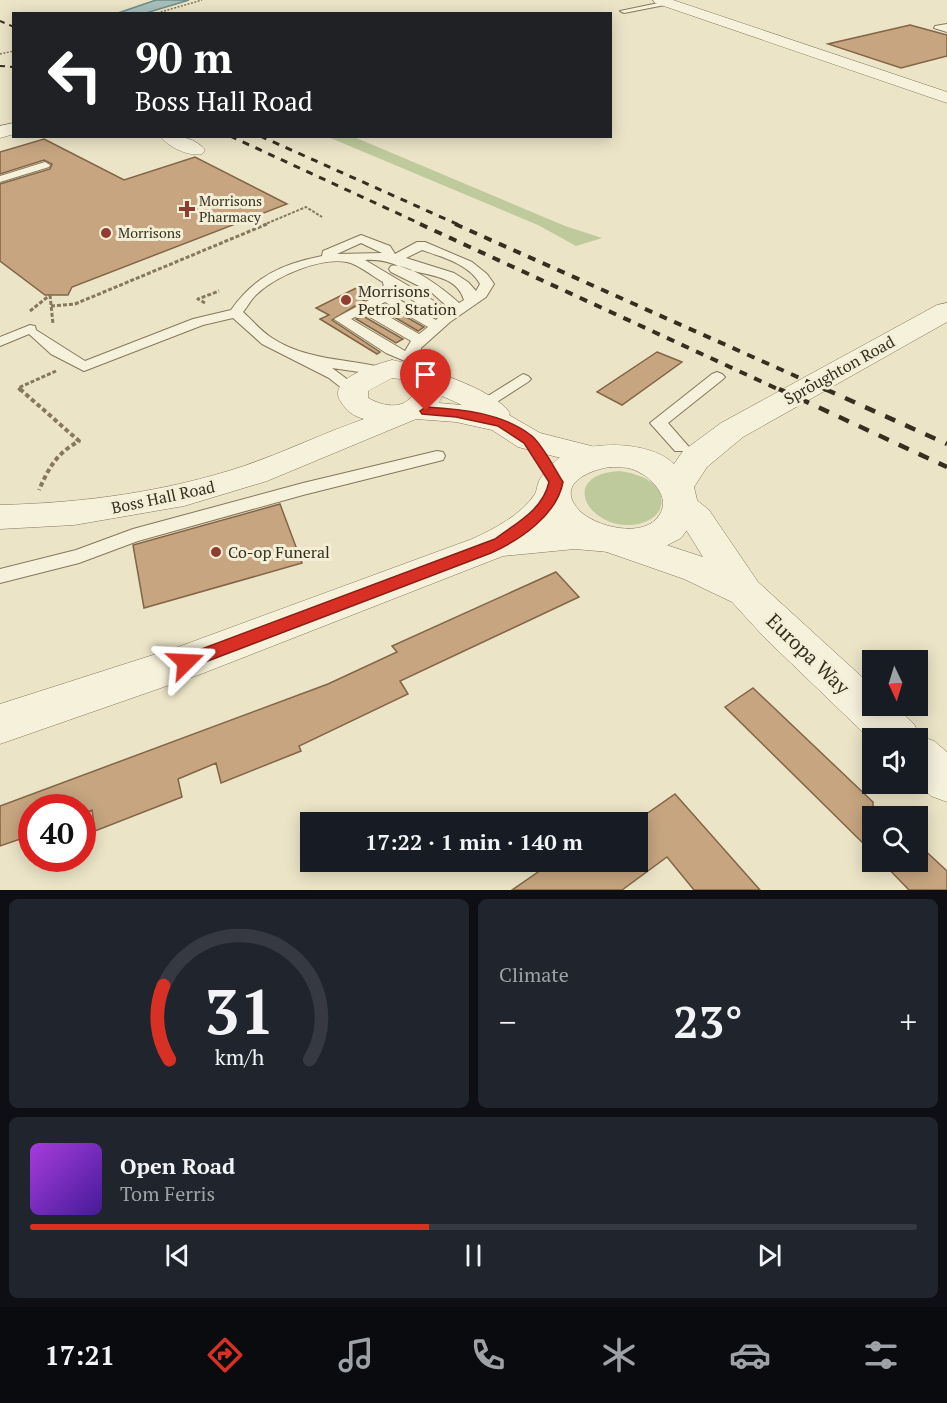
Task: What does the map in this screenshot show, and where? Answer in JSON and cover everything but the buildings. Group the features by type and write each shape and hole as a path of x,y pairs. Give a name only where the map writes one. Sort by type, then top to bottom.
{"street":[{"path":"664,1 947,98"},
{"path":"174,138 195,150"},
{"name":"Sproughton Road","path":"0,724 186,662 500,543 556,537 645,540 663,532 677,520 678,496 694,459 732,430 947,310"},
{"path":"416,366 430,386 430,394 426,401 405,412 372,412 362,408 354,393 360,381 380,371 416,366"},
{"name":"Boss Hall Road","path":"416,366 493,414 529,440 610,457"},
{"name":"Boss Hall Road","path":"318,447 343,415 354,393"},
{"name":"Boss Hall Road","path":"0,517 27,517 132,506 224,484 292,460 318,447 388,421 405,412 493,414"},
{"name":"Sproughton Road","path":"500,543 540,513 571,465 681,447 732,430"},
{"name":"Boss Hall Road","path":"529,440 555,489"},
{"path":"610,457 645,462 665,473 678,496"},
{"path":"555,489 556,506 565,519 603,539"},
{"name":"Europa Way","path":"678,496 697,519 746,592 778,627 888,728"},
{"name":"Europa Way","path":"603,539 697,569 746,592"},
{"path":"928,764 947,782"}],"lane":[{"path":"624,11 664,1"},
{"path":"947,26 938,28 947,30"},
{"path":"0,179 45,165"},
{"path":"0,342 33,332 84,367 198,321 236,313 250,294 261,285 361,239 386,249 458,309"},
{"path":"405,265 421,245 477,271 487,284 476,297 414,346 416,366"},
{"path":"315,260 336,257 405,265 438,252"},
{"path":"351,258 370,256 440,272 461,282 476,297"},
{"path":"351,258 388,291 442,323"},
{"path":"388,291 367,306 341,319 416,366"},
{"path":"367,306 423,339"},
{"path":"236,313 267,341 334,375 354,393"},
{"path":"293,353 329,363 380,371"},
{"path":"681,447 658,423 717,377"},
{"path":"493,414 523,379"},
{"path":"0,576 303,489 437,456"}],"path":[{"path":"161,12 202,0"},
{"path":"51,306 75,304 306,207 322,217"},
{"path":"50,295 51,322 55,326"}],"green space":[{"path":"330,138 356,138 565,226 602,238 576,246 538,225"},
{"path":"619,471 648,480 659,490 660,508 652,518 642,523 625,525 609,521 596,514 588,504 585,493 588,483 599,475"}],"water":[{"path":"156,0 189,0 149,12 121,12"}],"railway":[{"path":"0,21 12,26"},
{"path":"0,66 12,67"},
{"path":"234,138 423,225"},
{"path":"264,138 459,225"},
{"path":"420,224 782,391"},
{"path":"455,224 829,391"},
{"path":"779,389 947,467"},
{"path":"825,389 947,444"}],"place":[{"name":"Morrisons Pharmacy","path":"187,209"},
{"name":"Morrisons","path":"106,233"},
{"name":"Morrisons Petrol Station","path":"346,300"},
{"name":"Co-op Funeral","path":"216,552"}],"route":[{"path":"186,662 500,543 531,521 554,495 556,482 529,440 502,423 456,413 426,411"}]}
